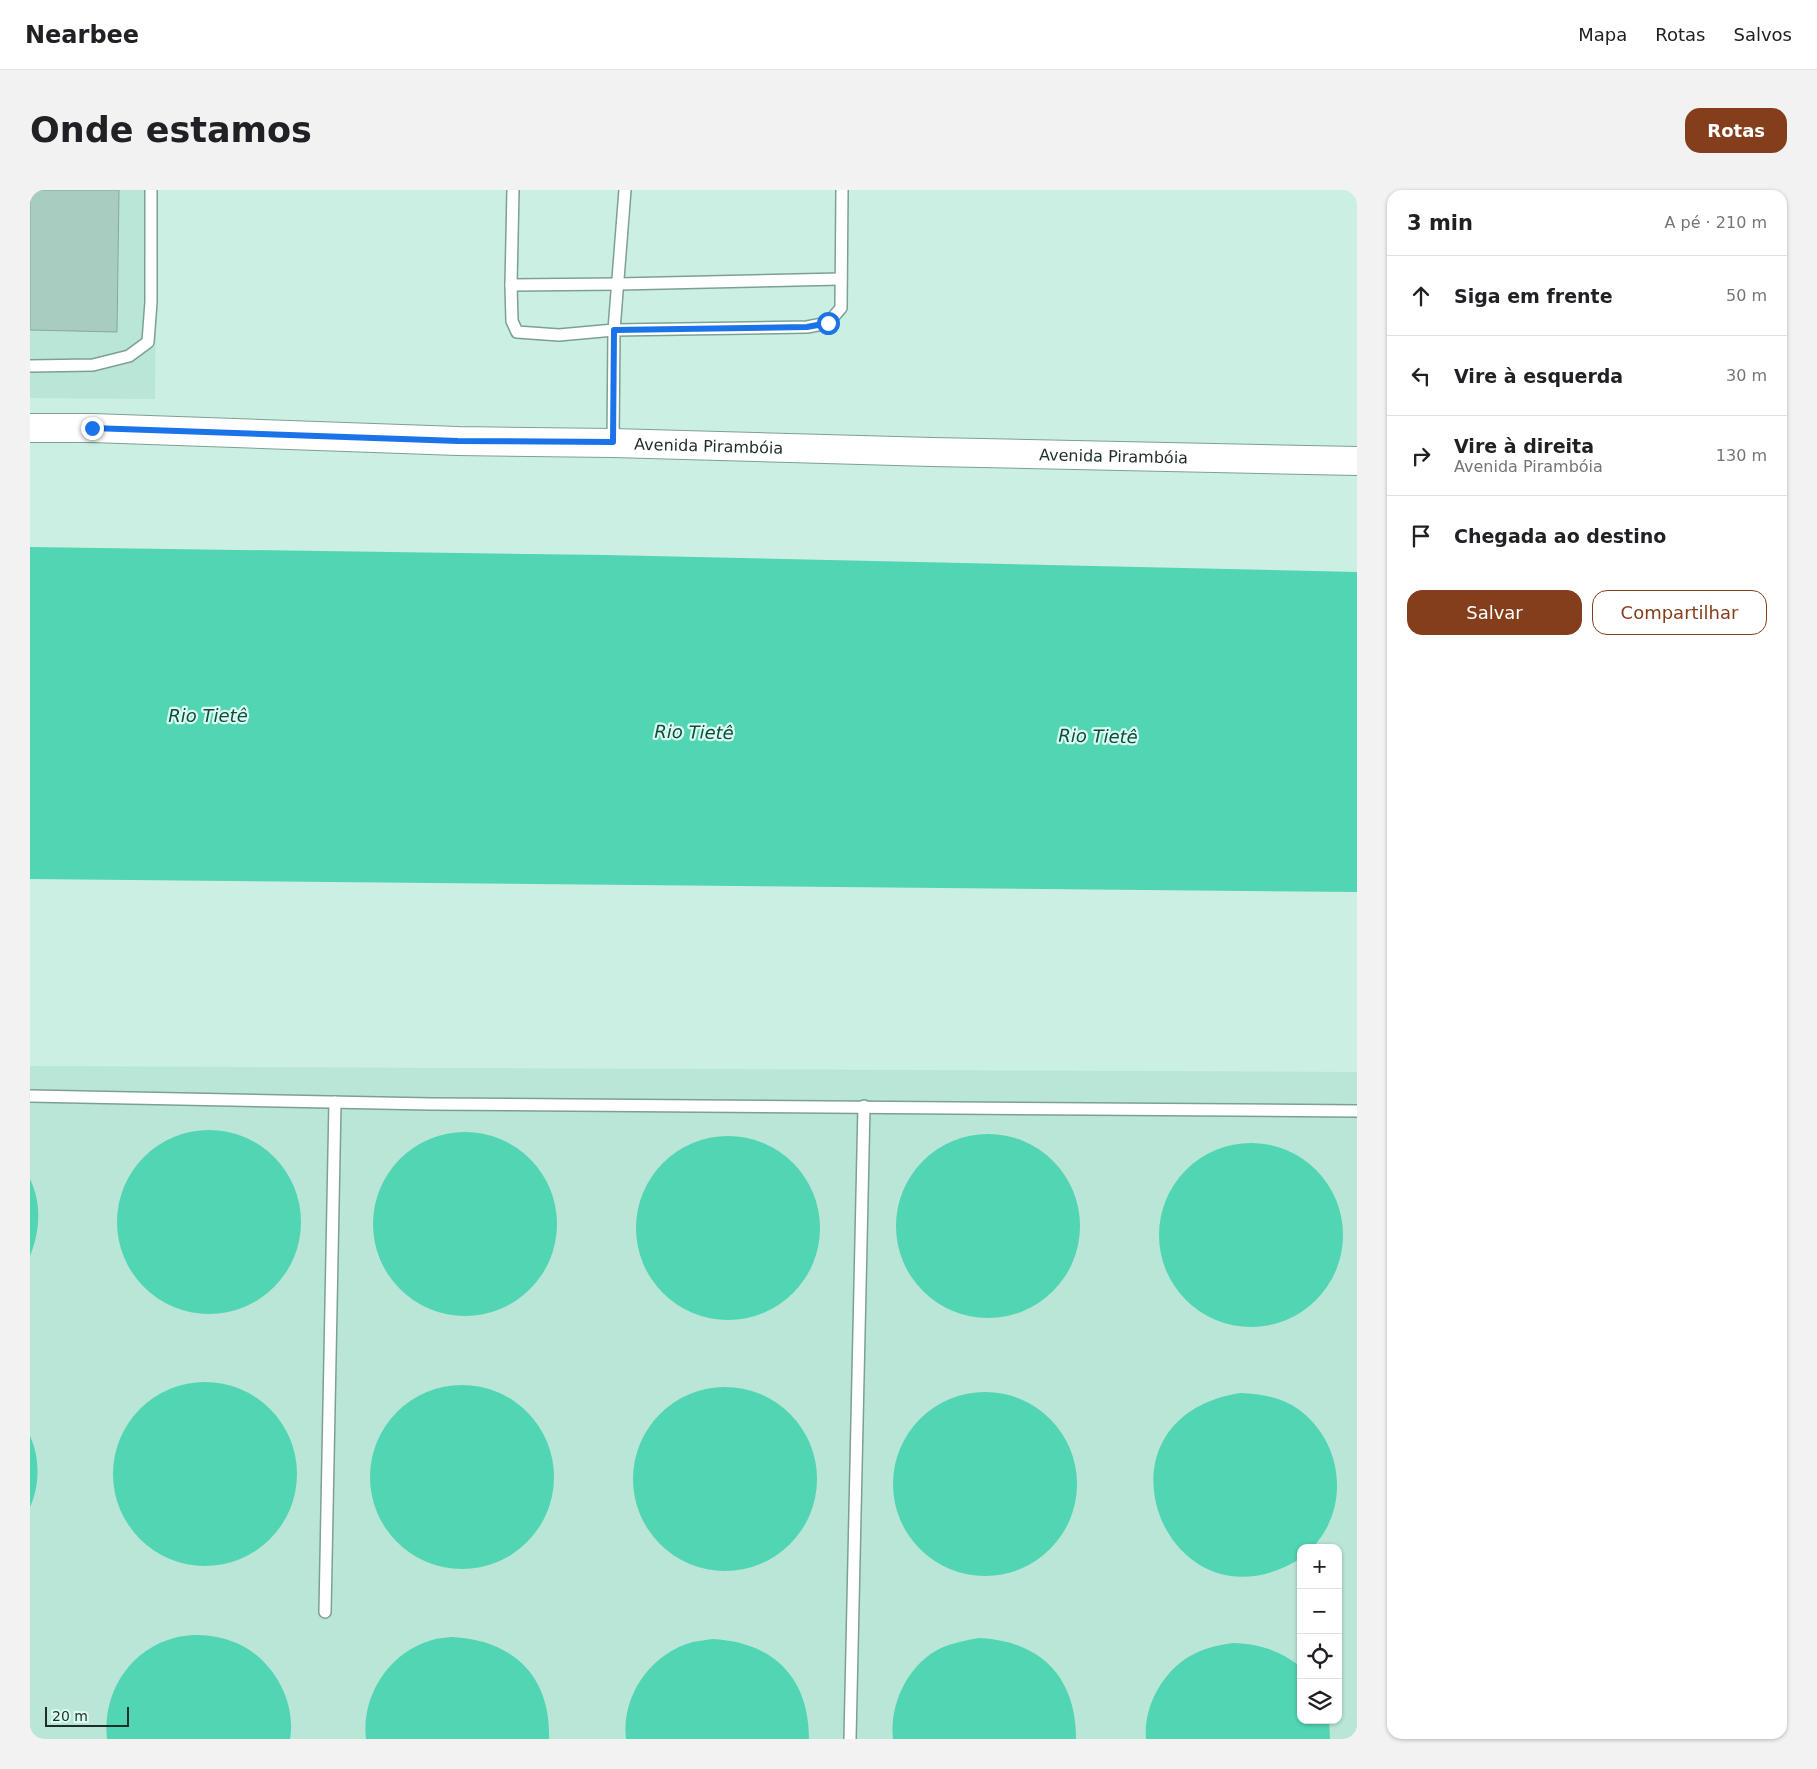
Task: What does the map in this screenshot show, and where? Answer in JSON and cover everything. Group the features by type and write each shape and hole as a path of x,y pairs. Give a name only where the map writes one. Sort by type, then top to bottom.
{"main road":[{"name":"Avenida Pirambóia","path":"30,428 92,428 458,441 613,442 932,452 1357,461"}],"lane":[{"path":"30,366 93,365 129,356 148,342 151,302 151,190"},
{"path":"513,190 512,321 517,332 559,335 614,330 807,327 828,323 842,308 842,190"},
{"path":"613,442 614,330 625,190"},
{"path":"511,285 842,279"},
{"path":"30,1096 335,1102 1357,1111"},
{"path":"325,1612 335,1102"},
{"path":"850,1739 864,1106"}],"shaded area":[{"path":"30,190 157,190 155,399 30,398"},
{"path":"30,1066 1357,1072 1357,1739 30,1739"}],"water":[{"name":"Rio Tietê","path":"30,547 606,555 1357,572 1357,892 30,879"},
{"path":"209,1130 227,1132 244,1137 274,1157 294,1187 299,1204 301,1222 299,1240 294,1257 274,1287 244,1307 227,1312 209,1314 191,1312 174,1307 144,1287 124,1257 119,1240 117,1222 119,1204 124,1187 144,1157 174,1137 191,1132"},
{"path":"465,1132 483,1134 500,1139 530,1159 550,1189 555,1206 557,1224 555,1242 550,1259 530,1289 500,1309 483,1314 465,1316 447,1314 430,1309 400,1289 380,1259 375,1242 373,1224 375,1206 380,1189 400,1159 430,1139 447,1134"},
{"path":"988,1134 1006,1136 1023,1141 1053,1161 1073,1191 1078,1208 1080,1226 1078,1244 1073,1261 1053,1291 1023,1311 1006,1316 988,1318 970,1316 953,1311 923,1291 903,1261 898,1244 896,1226 898,1208 903,1191 923,1161 953,1141 970,1136"},
{"path":"728,1136 746,1138 763,1143 793,1163 813,1193 818,1210 820,1228 818,1246 813,1263 793,1293 763,1313 746,1318 728,1320 710,1318 693,1313 663,1293 643,1263 638,1246 636,1228 638,1210 643,1193 663,1163 693,1143 710,1138"},
{"path":"1251,1143 1269,1145 1286,1150 1316,1170 1336,1200 1341,1217 1343,1235 1341,1253 1336,1270 1316,1300 1286,1320 1269,1325 1251,1327 1233,1325 1216,1320 1186,1300 1166,1270 1161,1253 1159,1235 1161,1217 1166,1200 1186,1170 1216,1150 1233,1145"},
{"path":"30,1179 38,1208 38,1227 30,1256"},
{"path":"205,1382 223,1384 240,1389 270,1409 290,1439 295,1456 297,1474 295,1492 290,1509 270,1539 240,1559 223,1564 205,1566 187,1564 170,1559 140,1539 120,1509 115,1492 113,1474 115,1456 120,1439 140,1409 170,1389 187,1384"},
{"path":"462,1385 480,1387 497,1392 527,1412 547,1442 552,1459 554,1477 552,1495 547,1512 527,1542 497,1562 480,1567 462,1569 444,1567 427,1562 397,1542 377,1512 372,1495 370,1477 372,1459 377,1442 397,1412 427,1392 444,1387"},
{"path":"725,1387 743,1389 760,1394 790,1414 810,1444 815,1461 817,1479 815,1497 810,1514 790,1544 760,1564 743,1569 725,1571 707,1569 690,1564 660,1544 640,1514 635,1497 633,1479 635,1461 640,1444 660,1414 690,1394 707,1389"},
{"path":"985,1392 1003,1394 1020,1399 1050,1419 1070,1449 1075,1466 1077,1484 1075,1502 1070,1519 1050,1549 1020,1569 1003,1574 985,1576 967,1574 950,1569 920,1549 900,1519 895,1502 893,1484 895,1466 900,1449 920,1419 950,1399 967,1394"},
{"path":"1240,1393 1270,1397 1298,1409 1313,1423 1325,1439 1332,1456 1336,1475 1337,1495 1333,1514 1324,1532 1315,1544 1297,1544 1297,1560 1254,1576 1213,1571 1181,1550 1160,1517 1153,1479 1163,1442 1191,1411"},
{"path":"30,1436 36,1453 38,1472 36,1490 30,1507"},
{"path":"193,1635 212,1636 231,1641 245,1647 269,1667 285,1694 291,1724 290,1739 107,1739 109,1706 114,1690 132,1663 158,1644 176,1637"},
{"path":"452,1637 493,1645 510,1654 524,1666 535,1680 543,1697 548,1717 549,1739 366,1739 368,1707 373,1692 391,1665 403,1654 417,1646 434,1639"},
{"path":"979,1638 1020,1646 1037,1655 1051,1666 1062,1681 1070,1697 1076,1739 893,1739 894,1712 898,1699 903,1686 919,1664 941,1648"},
{"path":"712,1639 753,1647 783,1667 794,1681 802,1698 807,1717 809,1739 626,1739 628,1707 642,1678 652,1666 678,1648 693,1642"},
{"path":"1233,1643 1269,1649 1297,1664 1297,1724 1329,1724 1330,1739 1146,1739 1148,1713 1158,1688 1166,1677 1185,1659 1219,1645"}],"building":[{"path":"30,190 119,190 117,332 30,330"}],"route":[{"path":"92,428 458,441 613,442 614,330 807,327 828,323"}]}
